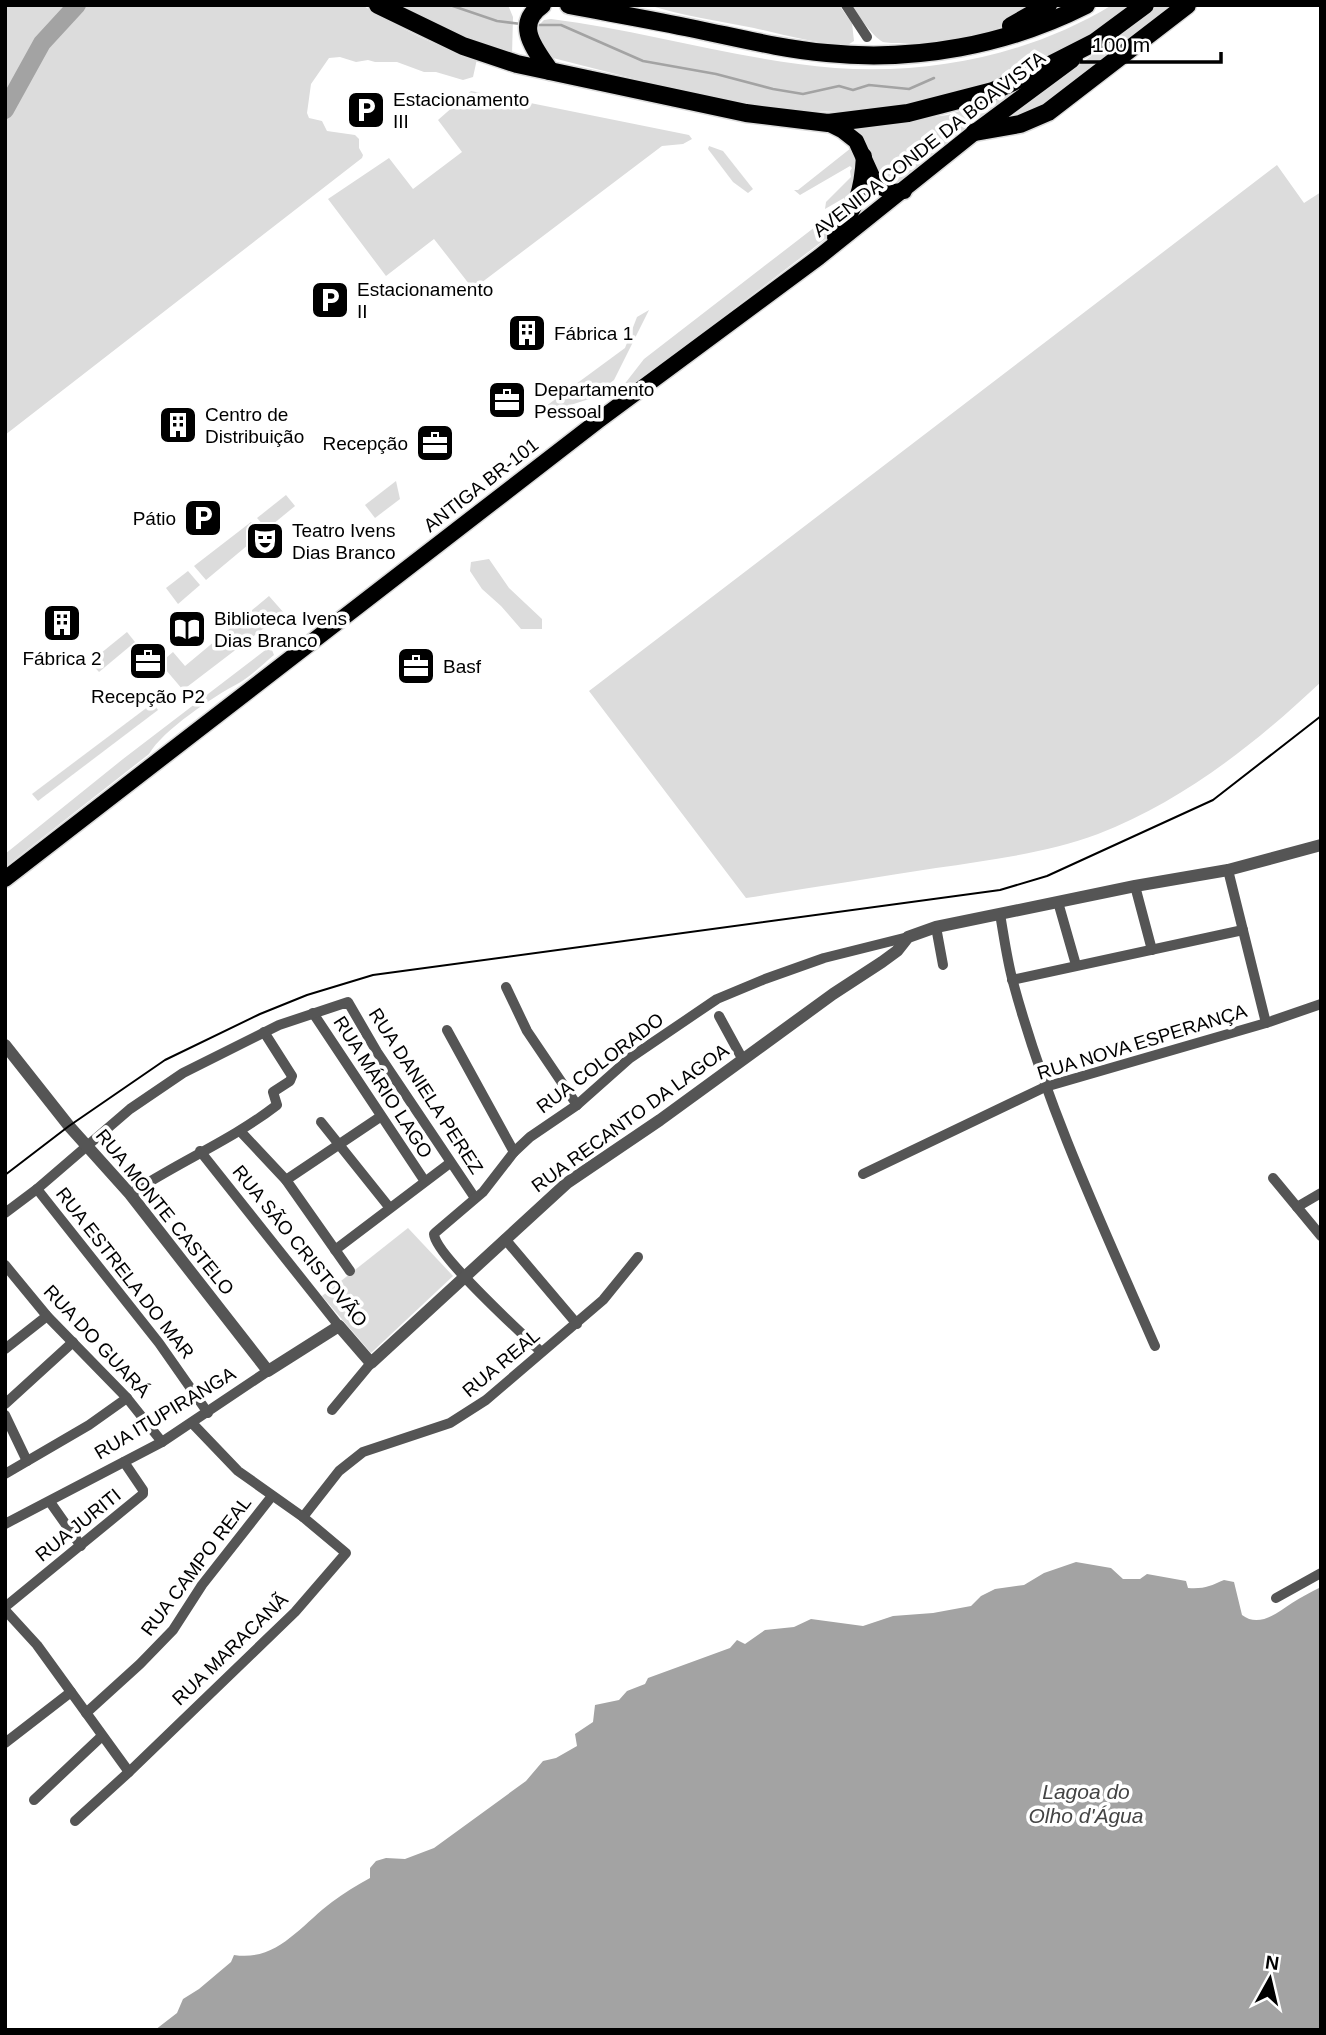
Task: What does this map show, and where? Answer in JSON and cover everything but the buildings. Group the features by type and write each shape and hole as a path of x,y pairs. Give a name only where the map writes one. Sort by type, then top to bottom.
{"highway":[{"path":"378,5 463,46 517,64 746,113 828,123 908,113 966,99 1014,83 1096,42 1145,5"},
{"path":"542,5 534,11 528,32 532,45 550,71"},
{"path":"569,5 827,54 885,55 970,46 1044,25 1086,5"},
{"path":"970,46 1025,20 1048,5"},
{"path":"975,132 1020,124 1048,112 1186,5"}],"main road":[{"name":"AVENIDA CONDE DA BOA VISTA","path":"819,257 975,132 1096,42"},
{"name":"AVENIDA CONDE DA BOA VISTA","path":"819,257 854,210 861,188 864,156 852,137 828,123"},
{"path":"864,156 876,185 892,192 904,191"},
{"name":"ANTIGA BR-101","path":"5,879 600,420 819,257"}],"street":[{"path":"846,5 867,37"},
{"path":"908,937 936,927 1135,886 1228,870 1321,845"},
{"path":"1228,870 1266,1023"},
{"path":"1135,886 1152,950"},
{"path":"1058,902 1076,965"},
{"path":"1000,914 1012,980 1045,1087 1154,1346"},
{"path":"936,927 943,965"},
{"path":"1012,980 1242,930"},
{"name":"RUA RECANTO DA LAGOA","path":"332,1410 371,1363 567,1183 833,994 889,958 908,937"},
{"name":"RUA COLORADO","path":"465,1277 435,1242 434,1234 475,1198 514,1152 544,1126 577,1105 630,1058 726,994 824,958 908,937"},
{"path":"506,986 527,1031 577,1105"},
{"name":"RUA DANIELA PEREZ","path":"313,1013 348,1002 377,1052 475,1198"},
{"name":"RUA NOVA ESPERANÇA","path":"863,1174 1045,1087 1266,1023 1321,1004"},
{"path":"5,1213 164,1085 228,1049 313,1013"},
{"name":"RUA MÁRIO LAGO","path":"313,1013 424,1180"},
{"path":"719,1016 743,1060"},
{"path":"447,1030 514,1152"},
{"name":"RUA SÃO CRISTOVÃO","path":"130,1194 200,1151 241,1132 277,1105 273,1092 292,1077 264,1032"},
{"name":"RUA MONTE CASTELO","path":"5,1045 130,1194 268,1371"},
{"path":"286,1180 380,1117"},
{"path":"321,1122 389,1207"},
{"path":"241,1132 286,1180 350,1271"},
{"name":"RUA SÃO CRISTOVÃO","path":"200,1151 371,1363"},
{"path":"335,1250 424,1180 450,1163"},
{"path":"1273,1178 1321,1236"},
{"name":"RUA ESTRELA DO MAR","path":"37,1189 159,1343 208,1413"},
{"path":"1297,1207 1321,1193"},
{"path":"505,1239 577,1324"},
{"name":"RUA REAL","path":"303,1517 333,1478 354,1458 373,1448 450,1423 473,1410 603,1300 638,1256"},
{"name":"RUA DO GUARÁ","path":"5,1265 47,1316 127,1398 162,1442"},
{"path":"465,1277 541,1352"},
{"path":"5,1349 47,1316"},
{"name":"RUA ITUPIRANGA","path":"5,1524 162,1442 339,1326"},
{"path":"5,1404 73,1342"},
{"path":"5,1474 89,1425 127,1398"},
{"path":"5,1415 27,1461"},
{"path":"192,1423 229,1462 303,1517"},
{"name":"RUA JURITI","path":"5,1608 143,1494 124,1462"},
{"name":"RUA CAMPO REAL","path":"86,1713 173,1630 202,1585 272,1496"},
{"path":"50,1502 80,1546"},
{"name":"RUA MARACANÃ","path":"130,1772 295,1612 345,1554 346,1551 303,1517"},
{"path":"1276,1598 1321,1573"},
{"path":"5,1608 37,1645 130,1772 75,1821"},
{"path":"5,1743 71,1692"},
{"path":"34,1800 102,1736"}],"shaded area":[{"path":"5,5 362,5 418,36 477,59 473,77 463,80 436,72 424,72 397,62 356,62 340,57 329,58 311,84 307,113 309,118 322,121 327,131 355,135 359,139 362,158 5,435"},
{"path":"395,5 508,5 513,17 512,55 475,43"},
{"path":"648,5 839,5 852,23 854,41 846,46 822,43"},
{"path":"851,5 1038,5 1008,24 990,31 954,40 917,44 883,42"},
{"path":"1112,5 1133,5 1079,45 982,90 867,113 780,110 698,95 553,58 543,53 536,28 544,20 551,19 799,64 835,68 907,68 978,58 1013,49 1047,37"},
{"path":"1158,5 1177,5 1043,108 1006,121"},
{"path":"1024,89 898,183 885,181 878,175 868,146 854,129 948,115"},
{"path":"471,91 689,135 692,139 683,144 662,146 473,289 434,239 386,276 328,199 389,158 413,189 462,152 438,120"},
{"path":"709,146 723,151 753,189 748,193 733,182 708,149"},
{"path":"851,148 857,156 856,192 832,234 616,398 644,359 846,203 844,198 825,209 826,202 851,177 850,166 800,195 794,190 798,190"},
{"path":"1277,165 1304,203 1321,192 1321,682 1217,769 1159,805 1098,834 1018,855 746,898 589,691"},
{"path":"649,310 614,380 589,399 540,415 538,412 625,348 637,317"},
{"path":"396,481 400,499 375,518 365,505"},
{"path":"286,495 295,506 267,529 257,518"},
{"path":"251,522 261,534 206,580 194,566"},
{"path":"489,559 509,588 542,619 542,629 521,629 482,589 470,571 471,562"},
{"path":"188,571 200,585 178,604 166,588"},
{"path":"269,596 284,613 183,690 160,663 173,652 185,666"},
{"path":"127,632 135,642 99,672 90,662"},
{"path":"268,648 274,655 243,680 177,724 149,754 5,867 5,854"},
{"path":"153,703 158,710 38,801 32,794"},
{"path":"408,1228 453,1276 371,1353 322,1296"}],"water":[{"name":"Lagoa do Olho d'Água","path":"1076,1562 1111,1568 1123,1579 1140,1579 1147,1574 1186,1581 1188,1588 1207,1587 1224,1580 1234,1582 1242,1615 1255,1620 1274,1615 1321,1587 1321,2030 155,2030 177,2013 183,1999 231,1962 234,1955 263,1953 288,1940 332,1902 370,1878 370,1868 376,1861 386,1858 405,1859 434,1848 526,1781 543,1761 556,1758 577,1746 575,1734 593,1722 595,1705 619,1700 627,1691 645,1684 648,1678 730,1648 737,1640 745,1644 765,1630 794,1627 811,1619 863,1626 893,1616 933,1613 971,1606 981,1596 995,1589 1024,1585 1044,1573"}],"waterway":[{"path":"5,110 42,43 77,5"},
{"path":"450,5 497,21 521,24"},
{"path":"536,25 561,25 643,61 803,94 839,86 853,90 869,85 909,89 934,78"}],"tram line":[{"path":"5,1175 69,1126 165,1060 260,1014 307,995 373,975 1000,890 1047,876 1213,800 1321,716"}],"place":[{"name":"Estacionamento III","path":"366,110"},
{"name":"Estacionamento II","path":"330,300"},
{"name":"Fábrica 1","path":"527,333"},
{"name":"Departamento Pessoal","path":"507,400"},
{"name":"Centro de Distribuição","path":"178,425"},
{"name":"Recepção","path":"435,443"},
{"name":"Pátio","path":"203,518"},
{"name":"Teatro Ivens Dias Branco","path":"265,541"},
{"name":"Fábrica 2","path":"62,623"},
{"name":"Biblioteca Ivens Dias Branco","path":"187,629"},
{"name":"Recepção P2","path":"148,661"},
{"name":"Basf","path":"416,666"}]}
